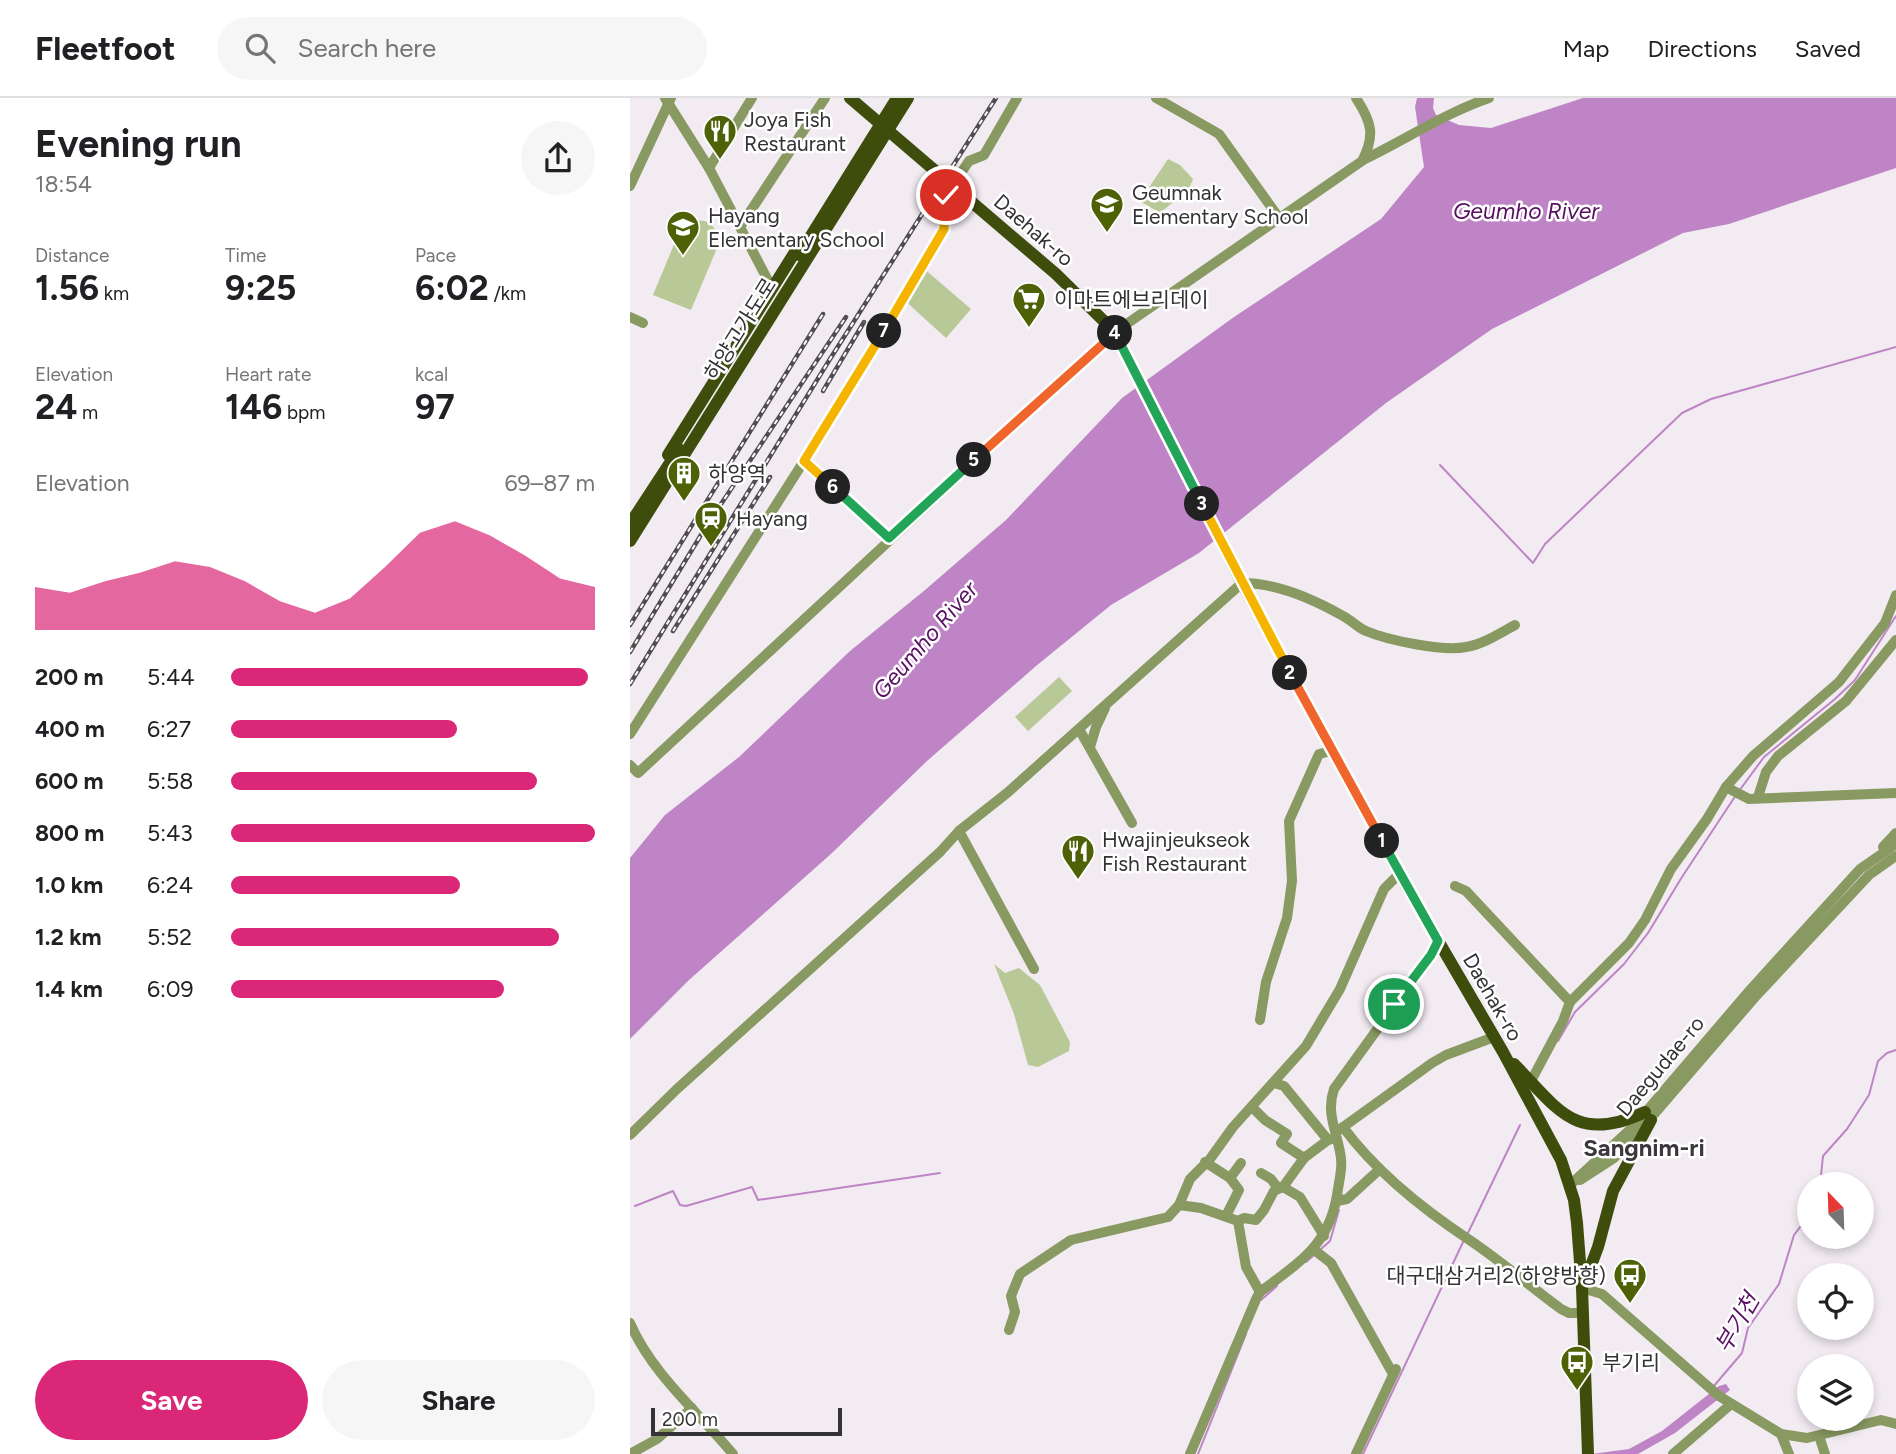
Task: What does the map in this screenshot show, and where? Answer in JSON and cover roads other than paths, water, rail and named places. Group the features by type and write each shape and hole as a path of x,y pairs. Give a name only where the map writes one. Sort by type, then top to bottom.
{"main road":[{"name":"Daehak-ro","path":"850,98 1056,274 1115,332 1233,566 1332,751 1399,874 1503,1052 1561,1160 1577,1223 1588,1449"},
{"path":"631,534 663,463 894,98"},
{"name":"하양고가도로","path":"691,437 894,98"},
{"name":"하양고가도로","path":"691,437 908,98"},
{"path":"679,463 716,417 917,98"},
{"path":"631,534 679,463 691,437"},
{"path":"657,480 691,437"},
{"path":"1503,1052 1554,1107 1574,1120 1589,1125 1608,1126 1648,1116"},
{"path":"1582,1288 1598,1247 1613,1191 1648,1116"}],"street":[{"path":"709,168 752,98"},
{"path":"740,227 825,98"},
{"path":"630,734 804,461 944,229 944,198 969,161 984,155 1017,98"},
{"path":"1156,98 1219,134 1279,218"},
{"path":"1356,98 1368,118 1370,127 1371,139 1362,161"},
{"path":"630,765 638,773 889,538 1115,332 1362,161 1413,136 1449,114 1489,98"},
{"path":"668,99 709,168 772,288"},
{"path":"630,186 668,99"},
{"path":"630,317 643,323"},
{"path":"804,461 889,538"},
{"path":"630,1133 940,852 959,831 1007,793 1242,583 1256,583 1287,590 1343,616 1365,631 1440,648 1476,645 1515,625"},
{"path":"1531,1081 1563,1021 1570,1002 1629,943 1671,869 1707,819 1732,791 1753,756 1839,682 1885,623 1896,595"},
{"path":"1758,797 1766,772 1778,756 1846,701 1896,640"},
{"path":"1090,747 1108,702"},
{"path":"1079,729 1132,823"},
{"path":"1260,1020 1266,982 1287,918 1293,881 1289,821 1319,754 1332,751"},
{"path":"1732,791 1749,799 1896,793"},
{"path":"959,831 1034,969"},
{"path":"1874,858 1896,833"},
{"name":"Daegudae-ro","path":"1569,1186 1614,1158 1750,990 1860,869 1896,844"},
{"name":"Daegudae-ro","path":"1648,1116 1868,875 1896,856"},
{"path":"1009,1330 1016,1312 1011,1296 1020,1274 1071,1240 1168,1217 1179,1205 1190,1179 1210,1159 1233,1127 1314,1035 1340,989 1384,889 1399,874"},
{"path":"1455,886 1466,891 1570,1002"},
{"path":"1190,1454 1244,1323 1261,1292 1313,1249 1324,1236 1337,1201 1342,1167 1331,1117 1334,1089 1431,955 1438,941"},
{"path":"1179,1205 1201,1208 1238,1221 1244,1218 1256,1220 1304,1158 1432,1063 1494,1037"},
{"path":"1274,1083 1284,1086 1335,1135 1362,1152 1465,1238 1561,1310 1583,1313"},
{"path":"1252,1107 1265,1120 1287,1133 1281,1143 1304,1158"},
{"path":"1205,1162 1230,1178 1239,1190 1226,1216"},
{"path":"1230,1178 1241,1163"},
{"path":"1337,1201 1347,1199 1380,1169"},
{"path":"1261,1173 1300,1197 1324,1236"},
{"path":"1238,1221 1246,1267 1261,1292"},
{"path":"1313,1249 1331,1263 1394,1371 1356,1454"},
{"path":"1582,1288 1602,1294 1730,1405 1781,1434 1807,1438 1881,1420 1896,1424"},
{"path":"630,1323 646,1354 733,1454"},
{"path":"1673,1454 1730,1405"},
{"path":"630,1454 657,1438 692,1408"},
{"path":"1781,1434 1789,1454"},
{"path":"1819,1436 1825,1454"}],"water":[{"name":"Geumho River","path":"1417,98 1434,98 1433,108 1436,115 1459,125 1491,128 1583,98 1896,98 1896,168 1729,224 1683,233 1492,329 1386,403 1199,553 1111,605 1036,666 927,761 832,853 689,980 630,1039 630,858 665,815 739,757 850,651 1006,520 1122,398 1234,317 1381,219 1424,167 1415,107"},
{"path":"1726,1384 1730,1390 1675,1433 1638,1454 1592,1454 1629,1449 1662,1431 1719,1386"}],"waterway":[{"path":"1440,465 1533,563 1545,544 1682,413 1711,399 1896,347"},
{"path":"1739,791 1764,757 1855,680 1896,616"},
{"path":"1558,1041 1575,1012 1624,964 1648,933 1736,795"},
{"name":"부기천","path":"1821,1172 1823,1156 1847,1129 1869,1095 1878,1061 1887,1053 1896,1050"},
{"path":"1467,1235 1520,1125"},
{"path":"635,1206 673,1191 680,1205 686,1206 752,1187 758,1200 940,1173"},
{"path":"1321,1249 1330,1241 1339,1210"},
{"name":"부기천","path":"1713,1387 1742,1353 1748,1328 1779,1284 1797,1231"},
{"path":"1363,1454 1464,1240"},
{"path":"1306,1262 1313,1256"},
{"path":"1261,1300 1277,1286"},
{"path":"1198,1454 1246,1334"}],"railway":[{"path":"630,684 830,359 996,98"},
{"path":"630,625 823,314"},
{"path":"630,652 707,525 846,317"},
{"path":"823,391 864,322"},
{"path":"673,631 770,477"}],"place":[{"name":"Joya Fish Restaurant","path":"720,161"},
{"name":"Geumnak Elementary School","path":"1107,234"},
{"name":"Hayang Elementary School","path":"683,257"},
{"name":"이마트에브리데이","path":"1029,329"},
{"name":"하양역","path":"684,503"},
{"name":"Hayang","path":"711,548"},
{"name":"Hwajinjeukseok Fish Restaurant","path":"1078,881"},
{"name":"대구대삼거리2(하양방향)","path":"1630,1305"},
{"name":"부기리","path":"1577,1392"}],"district":[{"name":"Sangnim-ri","path":"1644,1147"}]}
